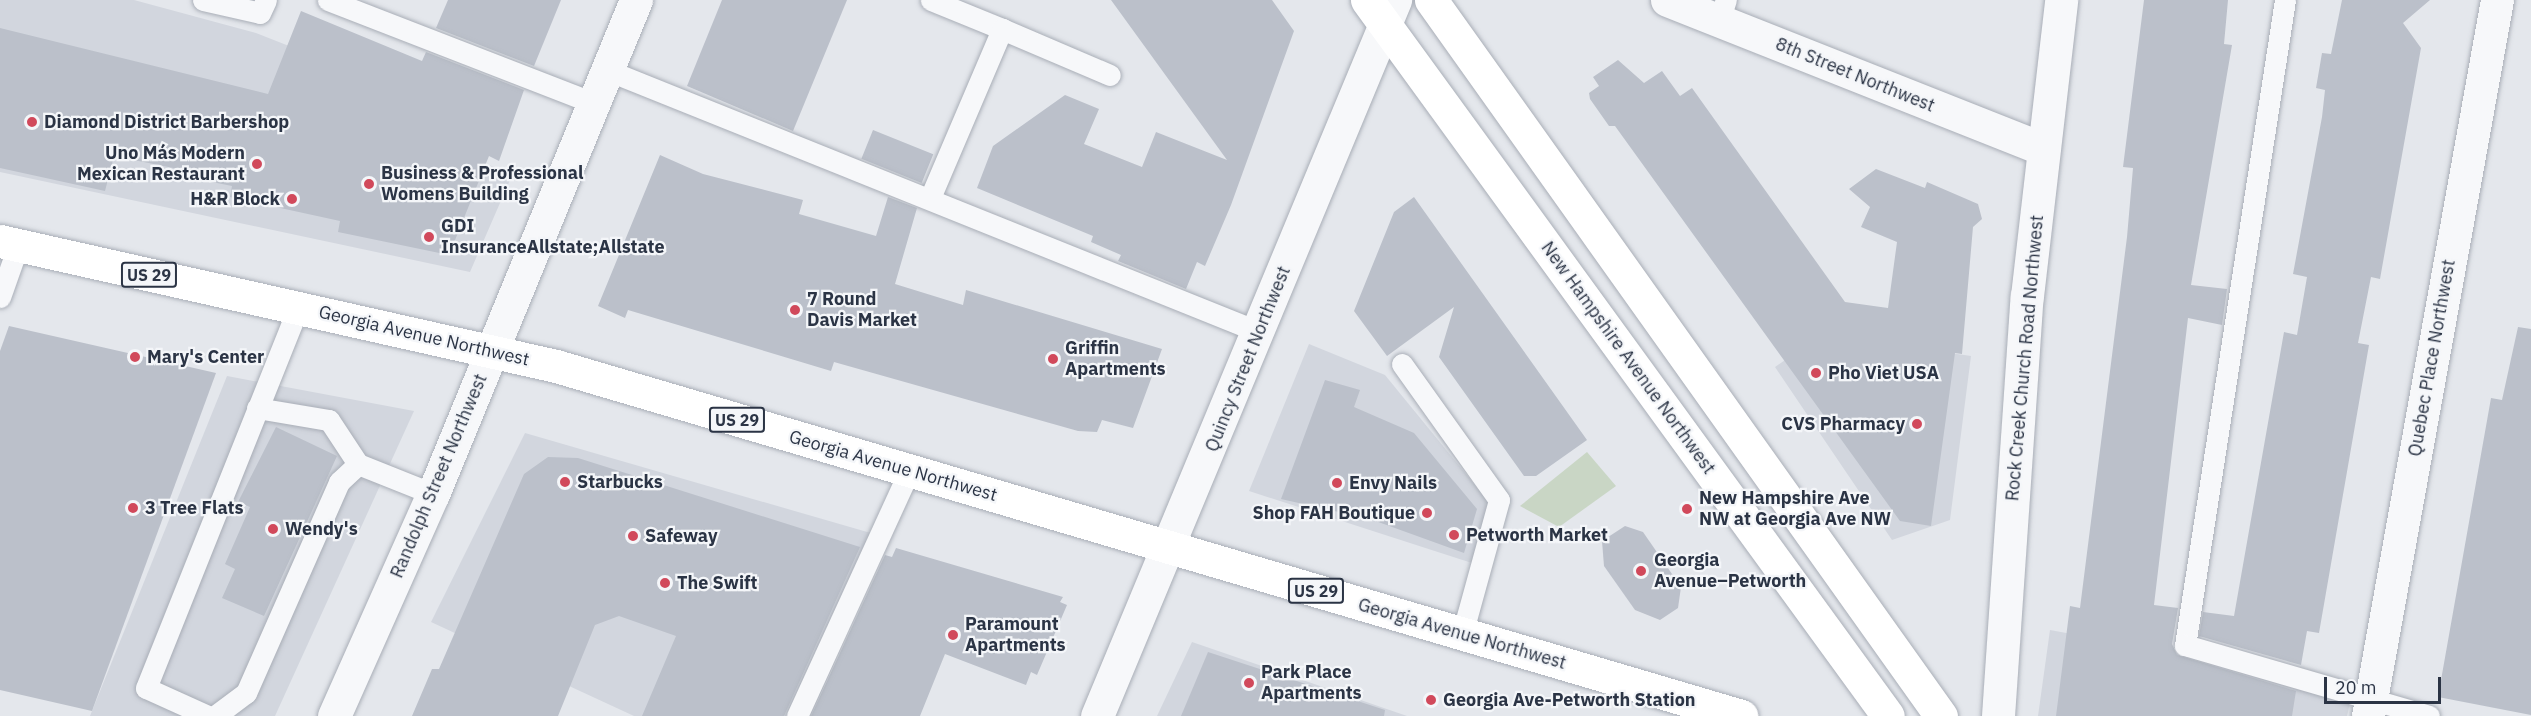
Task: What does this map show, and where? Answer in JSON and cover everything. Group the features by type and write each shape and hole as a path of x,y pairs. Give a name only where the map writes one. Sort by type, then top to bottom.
{"main road":[{"path":"1431,0 1941,716"},
{"name":"New Hampshire Avenue Northwest","path":"1382,8 1888,716"},
{"name":"Georgia Avenue Northwest","path":"9,243 493,351 1741,716"}],"street":[{"name":"Randolph Street Northwest","path":"334,716 433,494 636,0"},
{"name":"8th Street Northwest","path":"1666,0 1722,10 2044,149"},
{"name":"Rock Creek Church Road Northwest","path":"1998,716 2027,296 2061,0"},
{"name":"Quebec Place Northwest","path":"2370,707 2497,0"},
{"name":"Quincy Street Northwest","path":"1096,716 1171,548 1258,332 1382,8"}],"lane":[{"path":"203,0 260,13 266,0"},
{"path":"328,0 594,104"},
{"path":"932,0 1110,75"},
{"path":"2285,0 2185,645 2370,707 2428,716"},
{"path":"930,198 1002,29"},
{"path":"607,69 1258,332"},
{"path":"0,297 9,243"},
{"path":"208,716 146,688 298,308"},
{"path":"1402,364 1499,500 1462,634"},
{"path":"257,408 329,420 358,464 433,494"},
{"path":"215,716 246,693 339,482 358,464"},
{"path":"797,716 909,471"}],"shaded area":[{"path":"0,0 134,0 256,33 416,96 412,140 513,173 470,272 0,172"},
{"path":"1859,308 1887,344 1971,356 1950,520 1892,540 1775,367"},
{"path":"1309,344 1385,375 1492,506 1475,564 1249,491"},
{"path":"227,376 414,411 275,716 90,716"},
{"name":"The Swift","path":"525,433 888,538 811,716 634,716 431,622"},
{"path":"2050,630 2354,686 2347,716 2038,716"},
{"name":"Park Place Apartments","path":"1192,642 1407,716 1157,716"}],"green space":[{"path":"1587,452 1616,486 1559,527 1520,506"}],"building":[{"path":"448,0 561,0 534,66 436,28"},
{"path":"722,0 847,0 793,131 687,86"},
{"path":"1111,0 1272,0 1294,31 1231,205 1205,266 1197,262 1186,289 1118,261 1121,255 1091,242 1093,236 977,188 993,146 1065,95 1099,109 1084,144 1142,167 1156,132 1227,160"},
{"path":"2144,0 2228,0 2224,44 2232,45 2191,285 2227,289 2222,325 2188,318 2154,605 2178,608 2172,644 2177,655 2296,691 2292,716 2056,716 2070,606 2080,608 2127,237 2133,168 2123,167"},
{"path":"2342,0 2430,0 2403,23 2421,48 2380,279 2371,277 2358,343 2369,345 2319,633 2307,631 2301,665 2199,636 2203,612 2234,616 2284,332 2297,335 2307,277 2293,274 2325,90 2316,88 2322,53 2331,54"},
{"path":"301,11 422,61 426,52 524,90 499,161 489,156 449,255 338,232 340,221 230,197 232,186 202,180 203,174 114,156 105,191 0,168 0,28 268,94"},
{"path":"1618,60 1644,83 1662,71 1680,96 1692,88 1845,302 1888,308 1897,242 1861,227 1870,207 1849,189 1876,169 1925,188 1927,182 1978,204 1982,219 1973,227 1962,354 1955,353 1931,526 1900,521 1615,126 1609,126 1590,99 1589,93 1599,86 1593,77"},
{"path":"873,130 933,154 922,183 861,159"},
{"path":"660,155 703,174 803,200 799,214 876,236 888,197 917,208 895,284 963,305 966,290 1162,349 1133,428 1102,420 1097,432 1078,431 834,362 831,371 628,310 625,318 598,306"},
{"path":"1414,197 1587,440 1536,476 1524,476 1439,357 1454,307 1387,356 1354,311 1394,212"},
{"name":"3 Tree Flats","path":"9,326 216,373 92,711 0,690 0,351"},
{"path":"2518,327 2531,329 2531,715 2438,697 2491,398 2502,400"},
{"path":"1325,380 1360,390 1354,407 1414,433 1477,509 1464,553 1370,519 1281,499"},
{"name":"Wendy's","path":"276,427 337,456 264,616 222,598 235,569 225,564 250,507 238,502"},
{"name":"The Swift","path":"548,457 578,458 860,547 784,716 642,716 676,636 619,616 595,625 558,716 412,716 432,669 439,669 524,474"},
{"path":"1625,526 1643,532 1681,587 1678,608 1660,620 1635,610 1604,566 1602,541"},
{"name":"Paramount Apartments","path":"896,548 1063,597 1060,602 1067,605 1037,675 1031,672 1026,685 945,654 920,716 811,716 885,555 892,557"},
{"name":"Park Place Apartments","path":"1208,652 1385,710 1384,716 1181,716"}],"place":[{"name":"Diamond District Barbershop","path":"32,122"},
{"name":"Uno Más Modern Mexican Restaurant","path":"257,164"},
{"name":"Business & Professional Womens Building","path":"369,184"},
{"name":"H&R Block","path":"292,199"},
{"name":"GDI InsuranceAllstate;Allstate","path":"429,237"},
{"name":"7 Round Davis Market","path":"795,310"},
{"name":"Mary's Center","path":"135,357"},
{"name":"Griffin Apartments","path":"1053,359"},
{"name":"Pho Viet USA","path":"1816,373"},
{"name":"CVS Pharmacy","path":"1917,424"},
{"name":"Starbucks","path":"565,482"},
{"name":"Envy Nails","path":"1337,483"},
{"name":"3 Tree Flats","path":"133,508"},
{"name":"New Hampshire Ave NW at Georgia Ave NW","path":"1687,509"},
{"name":"Shop FAH Boutique","path":"1427,513"},
{"name":"Wendy's","path":"273,529"},
{"name":"Petworth Market","path":"1454,535"},
{"name":"Safeway","path":"633,536"},
{"name":"Georgia Avenue–Petworth","path":"1641,571"},
{"name":"The Swift","path":"665,583"},
{"name":"Paramount Apartments","path":"953,635"},
{"name":"Park Place Apartments","path":"1249,683"},
{"name":"Georgia Ave-Petworth Station","path":"1431,700"}]}
